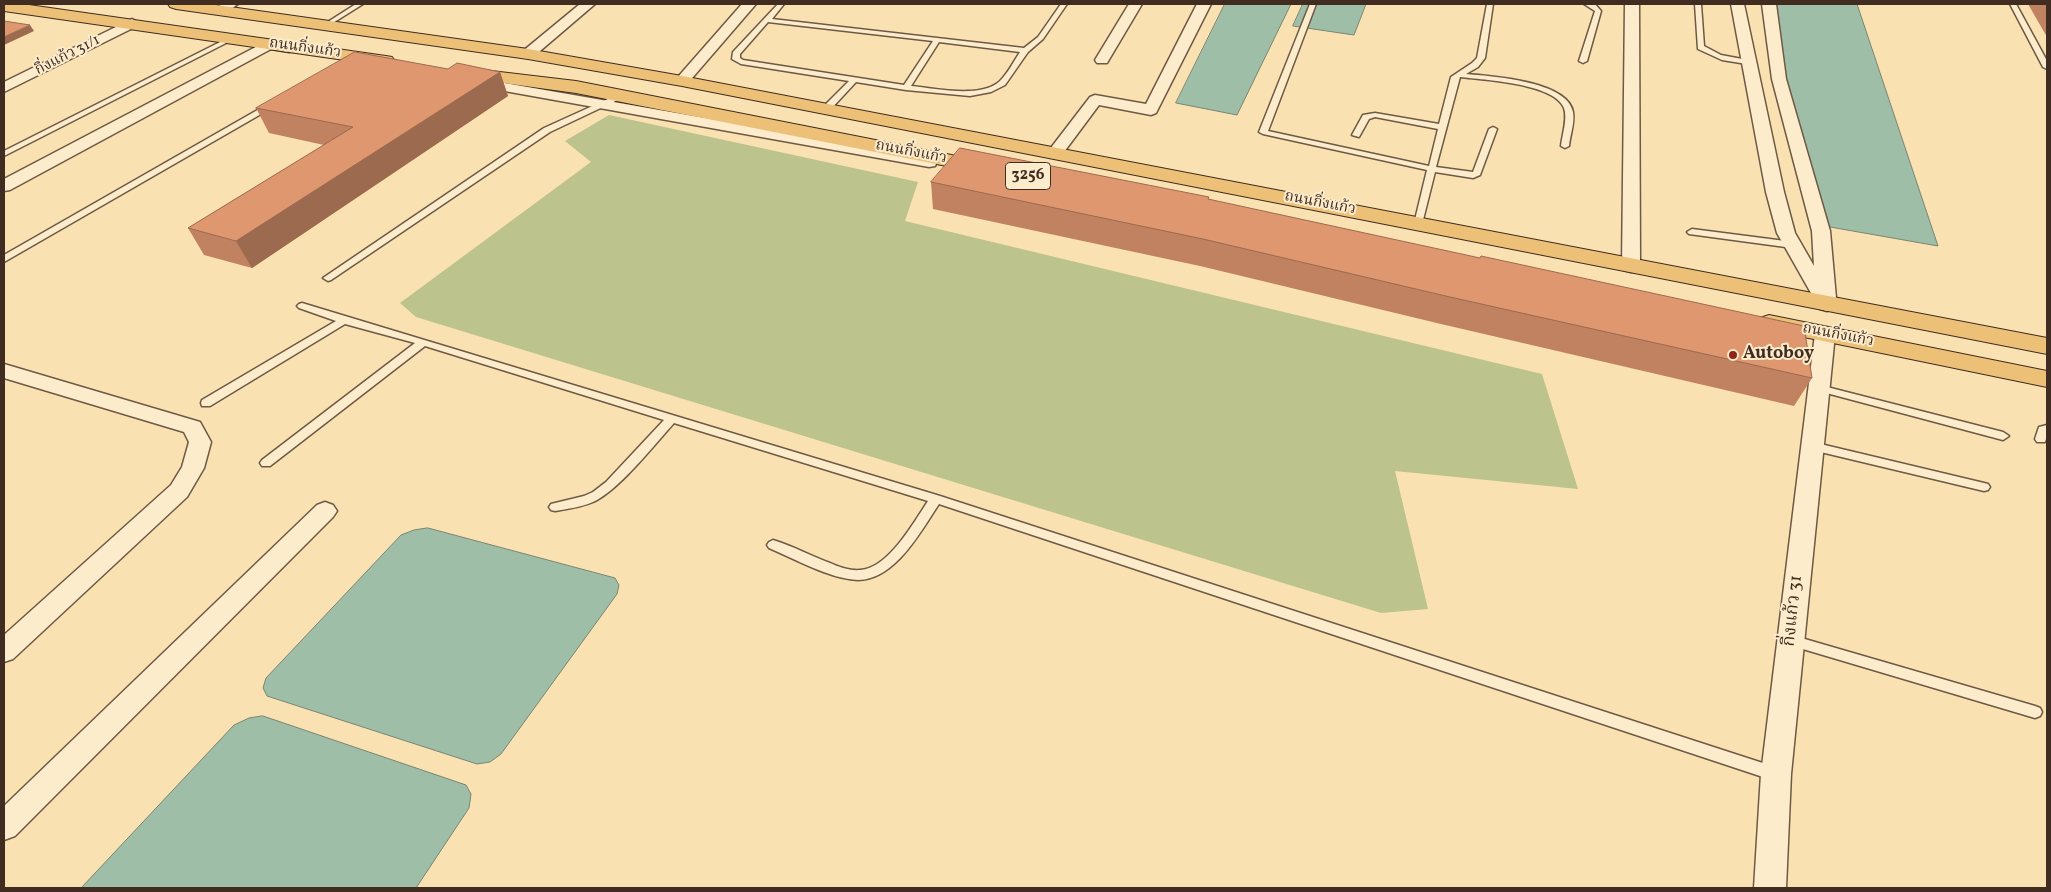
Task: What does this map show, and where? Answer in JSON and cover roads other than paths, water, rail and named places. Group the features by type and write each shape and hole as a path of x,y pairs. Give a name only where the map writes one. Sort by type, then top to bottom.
{"main road":[{"name":"ถนนกิ่งแก้ว","path":"180,4 226,7 326,25 528,54 682,81 1631,266 1826,317 2047,379"},
{"name":"ถนนกิ่งแก้ว","path":"4,6 269,44 351,61 403,66"},
{"name":"ถนนกิ่งแก้ว","path":"447,74 576,88 613,100 1003,173"},
{"name":"ถนนกิ่งแก้ว","path":"1747,318 1826,317 2047,346"}],"street":[{"path":"528,54 588,4"},
{"path":"682,81 748,4"},
{"path":"1102,60 1135,4"},
{"path":"1055,153 1096,100 1151,110 1204,4"},
{"path":"1631,266 1632,4"},
{"path":"1737,4 1775,192 1786,233 1826,317"},
{"name":"กิ่งแก้ว 31","path":"1770,4 1779,79 1821,231 1826,317 1776,774 1770,888"},
{"name":"กิ่งแก้ว 31/1","path":"4,88 132,23"},
{"path":"4,186 269,44"},
{"path":"4,371 192,428 200,442 193,468 179,491 4,651"},
{"path":"4,826 325,511"}],"lane":[{"path":"326,25 360,4"},
{"path":"781,4 736,54 736,59 741,62 853,81 949,94 978,93 1002,83 1025,50 1041,38 1064,4"},
{"path":"1313,4 1263,132 1468,176 1477,174 1492,129"},
{"path":"1418,224 1455,77 1471,68 1481,58 1490,4"},
{"path":"1583,61 1598,11 1592,5 1587,4"},
{"path":"1698,4 1701,47 1719,58 1750,63"},
{"path":"2013,4 2047,67"},
{"path":"766,20 1025,50"},
{"path":"4,154 230,39"},
{"path":"906,88 938,39"},
{"path":"1458,74 1542,88 1561,97 1569,110 1564,146"},
{"path":"827,108 853,81"},
{"path":"328,278 547,130 613,100"},
{"path":"4,260 275,104"},
{"path":"1356,135 1366,117 1375,115 1443,127"},
{"path":"1692,232 1793,245"},
{"path":"302,306 936,499 1776,774"},
{"path":"206,403 344,320"},
{"path":"266,463 423,342"},
{"path":"1819,388 2003,436"},
{"path":"555,507 587,500 603,490 672,418"},
{"path":"1812,446 1984,487"},
{"path":"773,545 838,570 860,575 882,568 903,547 936,499"},
{"path":"1791,640 2035,712"}],"place":[{"name":"Autoboy","path":"1733,355"}]}
